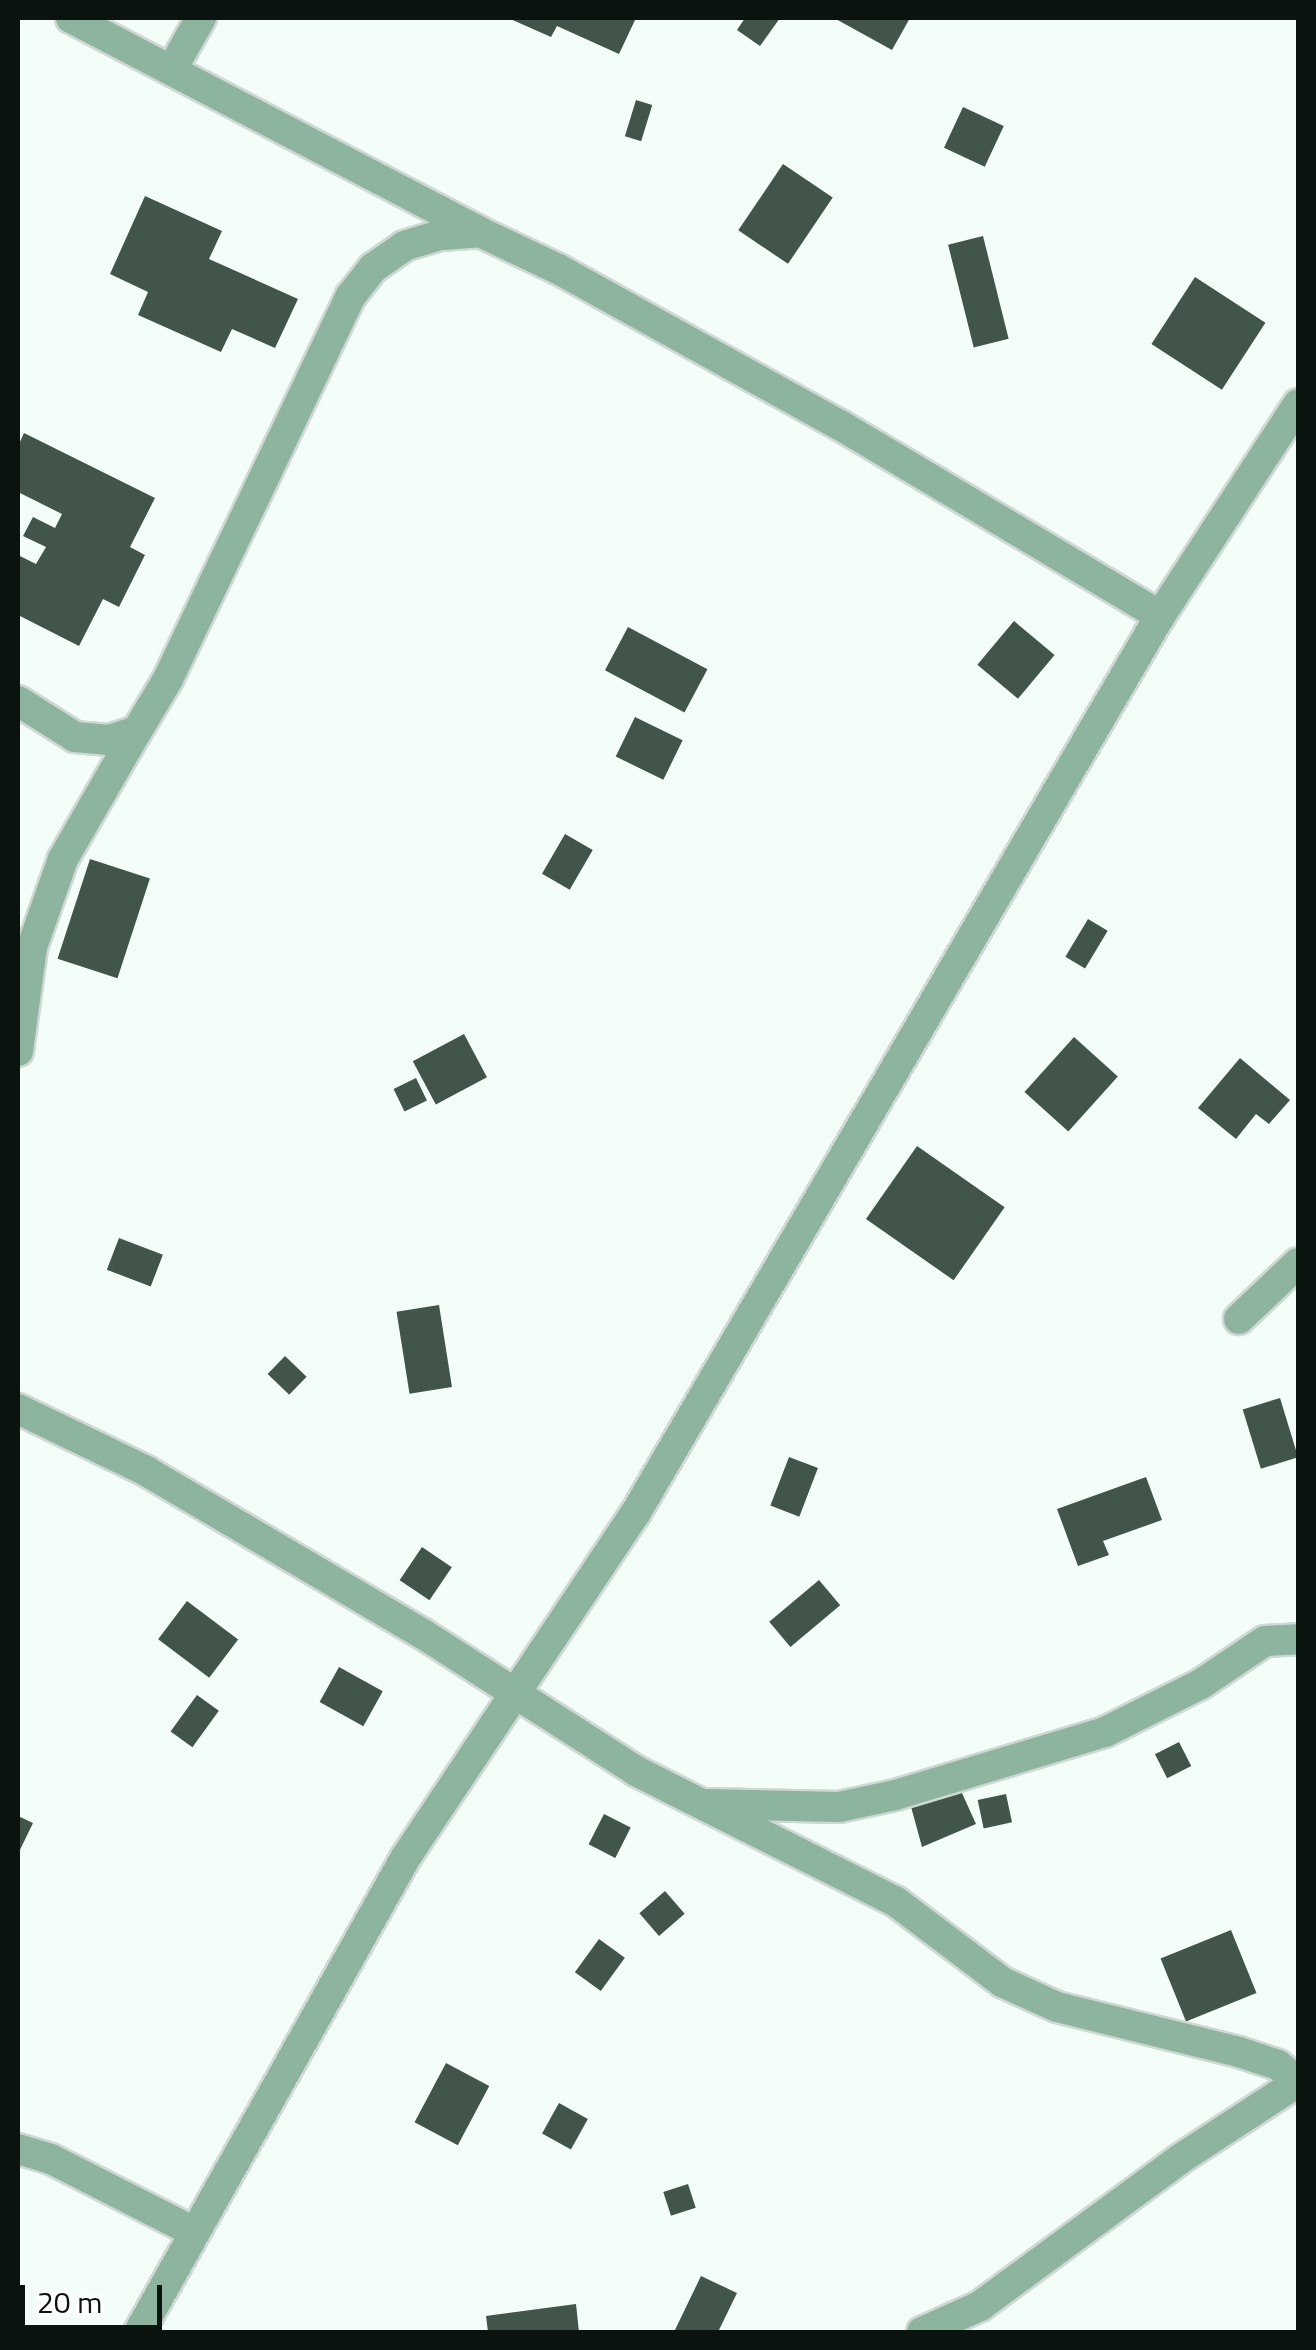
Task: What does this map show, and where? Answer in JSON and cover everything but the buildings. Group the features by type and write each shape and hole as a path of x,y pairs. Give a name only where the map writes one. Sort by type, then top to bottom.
{"street":[{"path":"71,18 840,425 1160,616"},
{"path":"172,69 201,18"},
{"path":"18,1051 32,946 64,859 168,679 351,296 373,268 404,246 480,232"},
{"path":"139,2332 406,1857 635,1514 1160,616 1298,404"},
{"path":"18,701 75,737 109,740 136,731"},
{"path":"1240,1318 1298,1262"},
{"path":"18,1409 146,1471 514,1690 636,1770 895,1901 1002,1982 1057,2006 1240,2052 1278,2065 1298,2082 1180,2159 994,2297 922,2332"},
{"path":"703,1804 839,1807 895,1795 1106,1732 1202,1684 1265,1641 1298,1639"},
{"path":"18,2150 52,2158 194,2232"}]}
